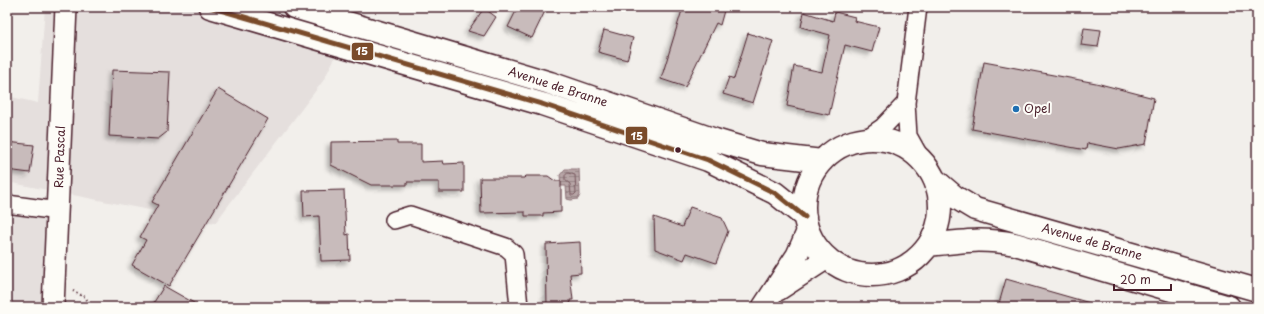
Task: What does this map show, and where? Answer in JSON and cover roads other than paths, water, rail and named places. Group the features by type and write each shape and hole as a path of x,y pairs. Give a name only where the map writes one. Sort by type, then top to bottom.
{"main road":[{"name":"Avenue de Branne","path":"210,7 542,104 708,160 775,192 807,223"},
{"name":"Avenue de Branne","path":"294,7 550,83 715,140 762,154 822,161"},
{"path":"864,140 885,140 905,148 922,161 935,180 940,202 938,224 929,245 913,262 892,272 869,275 847,270 827,258 816,245 807,223 805,197 811,178 822,161 834,151 848,144 864,140"},
{"name":"Avenue de Branne","path":"935,180 955,197 975,209 1257,290"},
{"name":"Avenue de Branne","path":"929,245 969,240 991,240 1015,244 1229,307"}],"street":[{"name":"Rue Pascal","path":"53,307 66,7"},
{"path":"918,7 906,103 908,136 922,161"},
{"path":"864,140 884,127 906,103"},
{"path":"7,204 58,211"},
{"path":"394,220 410,215 506,247 514,254 519,307"},
{"path":"767,300 797,255 807,223"},
{"path":"767,300 827,258"}],"water":[{"path":"565,169 579,169 580,195 578,199 567,199 566,186 561,186 560,175"}],"place":[{"name":"Opel","path":"1016,109"}]}
